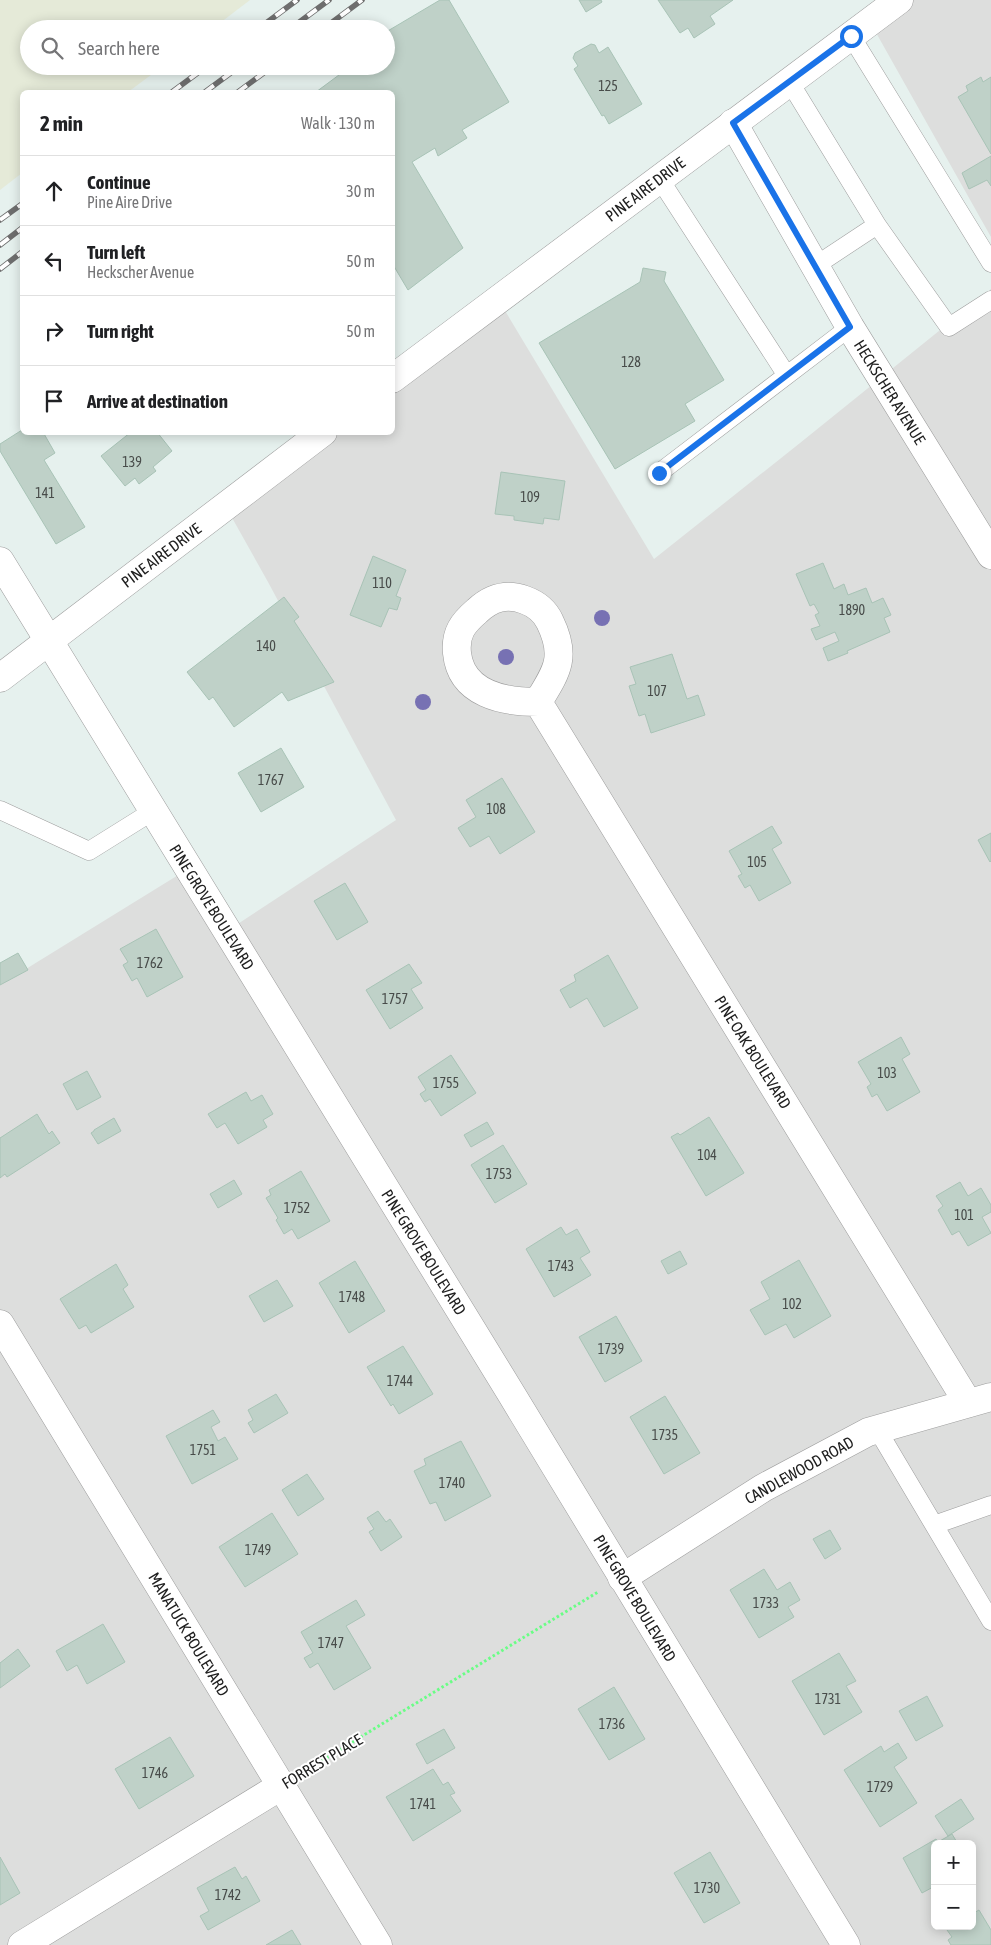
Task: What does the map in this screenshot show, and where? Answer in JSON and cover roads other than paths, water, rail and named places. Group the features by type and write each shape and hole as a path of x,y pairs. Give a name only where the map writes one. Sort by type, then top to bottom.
{"street":[{"name":"PINE AIRE DRIVE","path":"395,377 899,0"},
{"name":"HECKSCHER AVENUE","path":"733,123 850,327 991,555"},
{"name":"PINE AIRE DRIVE","path":"2,673 49,641 319,435"},
{"name":"PINE GROVE BOULEVARD","path":"0,561 512,1395 846,1945"},
{"name":"PINE OAK BOULEVARD","path":"538,702 979,1400"},
{"name":"MANATUCK BOULEVARD","path":"0,1324 378,1945"},
{"name":"CANDLEWOOD ROAD","path":"622,1578 763,1488 868,1432 979,1400"},
{"name":"FORREST PLACE","path":"22,1945 281,1786"}],"lane":[{"path":"851,36 991,262"},
{"path":"790,81 877,225 949,327 991,300"},
{"path":"659,178 782,368 789,373"},
{"path":"815,266 877,225"},
{"path":"659,473 850,327"},
{"path":"0,810 88,851 153,811"},
{"path":"877,1429 991,1621"},
{"path":"934,1524 991,1505"}],"railway":[{"path":"270,20 297,0"},
{"path":"302,20 329,0"},
{"path":"335,20 362,0"},
{"path":"175,90 195,75"},
{"path":"208,90 228,75"},
{"path":"241,90 261,75"},
{"path":"0,220 20,205"},
{"path":"0,245 20,230"},
{"path":"0,269 20,254"}]}
